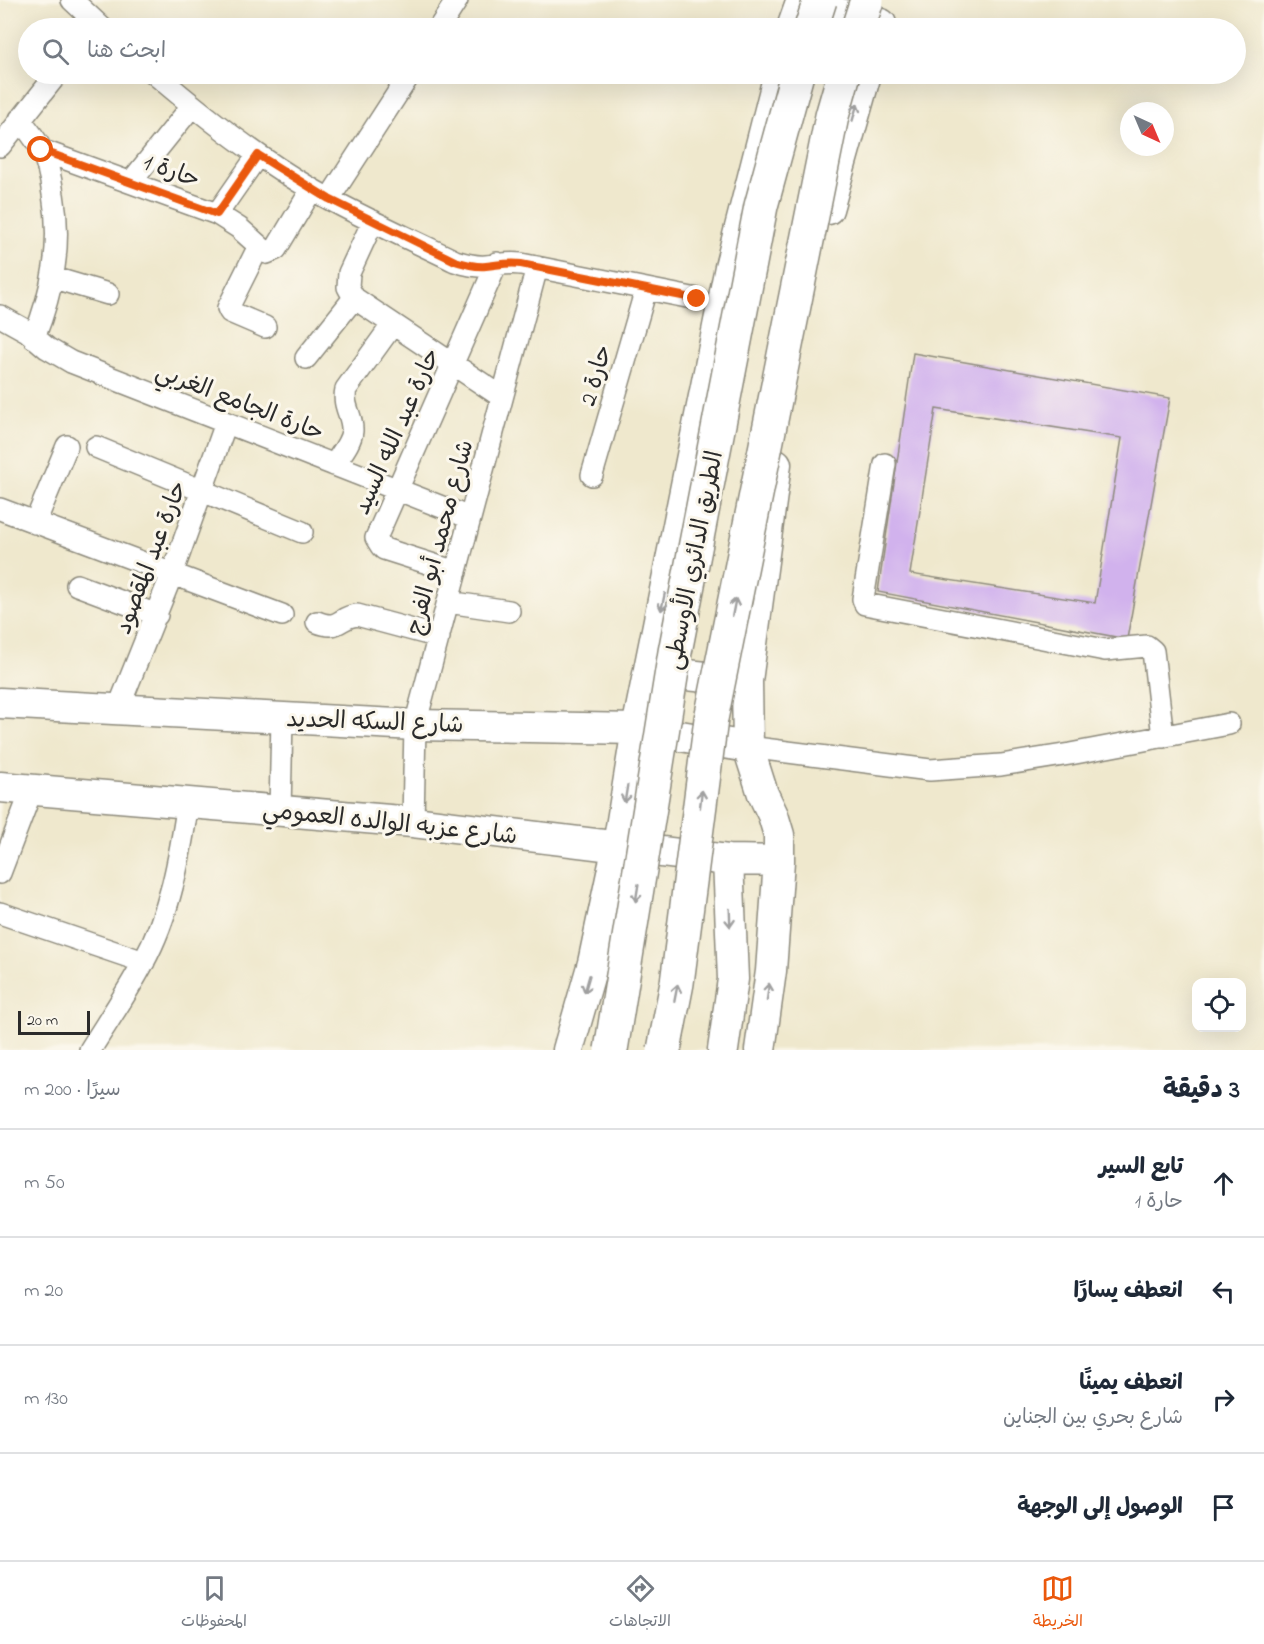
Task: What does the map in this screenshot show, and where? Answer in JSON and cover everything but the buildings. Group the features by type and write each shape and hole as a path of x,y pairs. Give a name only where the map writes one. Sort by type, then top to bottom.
{"highway":[{"name":"الطريق الدائري الأوسطى","path":"611,1050 675,652 761,206 794,84"},
{"name":"الطريق الدائري الأوسطى","path":"664,1050 677,983 711,719 832,116 841,84"}],"street":[{"path":"72,0 89,18"},
{"path":"445,18 457,0"},
{"path":"805,12 875,16"},
{"path":"0,146 49,84"},
{"path":"167,84 258,155 320,194 455,261 470,266 509,263 537,267 697,299"},
{"path":"265,327 230,312 228,308 259,246 267,253 274,251 402,84"},
{"path":"568,1050 593,963 618,845 637,729 730,267 776,84"},
{"path":"760,1050 771,971 780,861 779,836 748,747 747,681 782,422 834,181 863,84"},
{"path":"131,182 192,106"},
{"path":"20,119 41,150 51,181 56,213 57,245 54,278 46,308 34,338"},
{"name":"حارة 1","path":"41,150 217,214 239,228 259,246"},
{"path":"217,214 258,155"},
{"path":"374,221 349,273 348,287 354,298 502,397"},
{"name":"حارة عبد الله السيد","path":"456,572 381,546 376,538 497,263"},
{"name":"شارع محمد أبو الفرج","path":"413,822 415,724 537,267"},
{"path":"54,278 108,294"},
{"name":"حارة 2","path":"592,475 646,289"},
{"path":"306,358 354,298"},
{"name":"حارة الجامع الغربي","path":"0,316 27,331 46,348 71,362 470,518"},
{"path":"334,465 350,439 352,429 344,399 346,389 393,324"},
{"name":"حارة عبد المقصود","path":"118,709 157,615 226,423"},
{"path":"35,523 67,446"},
{"path":"96,447 302,532"},
{"path":"885,464 863,599 865,604 1105,650 1143,646 1151,648 1163,737"},
{"path":"0,510 282,615"},
{"path":"77,585 157,615"},
{"path":"448,602 509,611"},
{"path":"317,622 327,626 334,625 357,615 439,637"},
{"path":"649,670 747,681"},
{"name":"شارع السكه الحديد","path":"0,703 415,724 637,729 748,747"},
{"path":"280,811 282,718"},
{"path":"748,747 930,770 1000,765 1229,724"},
{"name":"شارع عزبه الوالده العمومي","path":"0,787 413,822 728,860 780,861"},
{"path":"0,873 32,789"},
{"path":"90,1050 144,962 164,913 180,858 188,802"},
{"path":"723,1050 733,979 728,860"},
{"path":"0,913 144,962"}],"route":[{"path":"41,150 217,214 258,155 329,199 455,261 470,266 497,263 521,264 697,299"}]}
